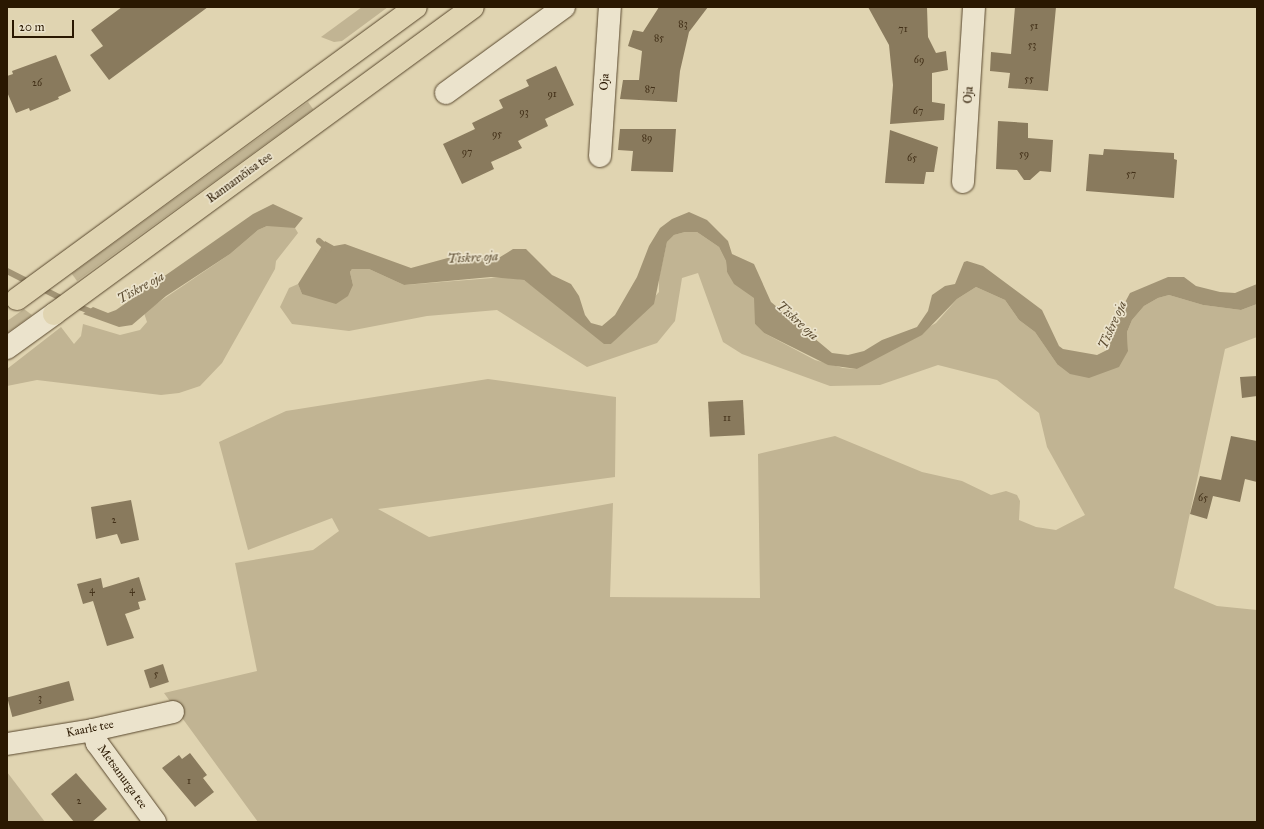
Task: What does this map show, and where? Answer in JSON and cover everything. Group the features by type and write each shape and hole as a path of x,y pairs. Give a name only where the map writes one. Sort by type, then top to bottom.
{"main road":[{"path":"12,302 416,7"},
{"name":"Rannamõisa tee","path":"54,314 473,7"}],"street":[{"path":"446,93 564,7"},
{"name":"Oja","path":"600,156 610,7"},
{"name":"Oja","path":"963,182 974,7"},
{"name":"Rannamõisa tee","path":"7,348 54,314"},
{"name":"Kaarle tee","path":"7,744 93,730 173,712"},
{"name":"Metsanurga tee","path":"93,730 97,743 155,822"}],"shaded area":[{"path":"362,7 388,7 342,41 334,42 321,37"},
{"path":"308,102 313,109 77,281 72,274"},
{"path":"267,226 286,226 295,228 298,233 276,261 275,269 222,363 200,386 179,393 161,395 37,380 7,386 7,369 61,327 74,344 81,336 83,324 120,335 140,330 147,322 144,313 230,254 258,230"},
{"path":"685,232 697,232 719,247 726,261 727,272 755,298 755,324 764,333 815,360 843,368 857,369 936,323 957,299 976,287 1005,300 1019,320 1035,332 1057,364 1128,351 1127,332 1132,320 1144,306 1158,298 1169,295 1203,305 1241,310 1257,304 1257,337 1225,349 1174,588 1217,606 1257,610 1257,822 258,822 164,693 257,671 235,563 313,550 339,531 332,518 248,550 219,442 286,411 488,379 616,397 615,477 378,509 429,537 613,503 610,597 760,598 758,454 835,436 922,472 962,481 991,495 1006,491 1017,495 1020,501 1019,520 1036,527 1056,530 1085,515 1047,447 1039,413 997,380 938,365 880,385 830,386 742,354 723,342 698,273 682,278 675,321 657,343 587,367 497,310 427,316 349,331 292,324 280,307 289,288 298,284 302,294 353,285 350,272 352,269 369,269 404,285 505,277 524,280 611,344 659,292 659,278 667,242 674,235"},
{"path":"24,309 32,315 7,333 7,321"},
{"path":"7,772 45,822 7,822"}],"water":[{"path":"273,204 303,218 295,228 267,226 258,230 230,254 166,296 132,325 119,327 83,314 93,307 108,313 116,310 253,214"},
{"path":"689,212 707,220 728,241 732,254 754,264 771,302 832,353 848,355 864,351 882,340 917,327 928,311 932,295 945,286 955,284 964,262 967,261 983,266 1042,310 1059,346 1063,349 1097,355 1109,349 1114,323 1130,293 1168,277 1184,277 1196,286 1220,292 1235,293 1257,284 1257,304 1241,310 1203,305 1169,295 1158,298 1144,306 1132,320 1127,332 1128,351 1119,367 1089,378 1070,374 1057,364 1035,332 1019,320 1005,300 976,287 957,299 922,335 857,369 828,365 764,333 755,324 754,298 734,284 727,272 726,261 719,247 697,232 685,232 674,235 667,242 654,304 611,344 604,344 524,280 491,277 404,285 369,269 352,269 350,272 353,285 348,296 336,304 302,294 298,284 325,241 334,246 345,244 411,268 455,256 497,259 513,249 526,249 552,275 571,284 579,296 585,315 591,323 602,326 615,315 637,277 649,246 660,228 672,219"}],"building":[{"path":"122,7 208,7 109,80 90,55 103,46 91,30"},
{"path":"659,7 708,7 689,32 680,71 677,102 620,99 623,80 639,80 642,51 628,46 633,30 643,32"},
{"path":"868,7 927,7 928,37 936,53 946,51 948,70 932,73 932,102 945,104 944,120 890,124 893,85 889,45"},
{"path":"1015,7 1056,7 1048,91 1008,88 1010,73 990,71 991,52 1011,54"},
{"path":"56,55 71,91 58,97 59,99 30,111 29,108 16,113 7,92 7,76 13,74 12,71"},
{"path":"556,66 574,105 545,119 548,126 518,141 522,148 491,162 494,169 462,184 443,144 475,129 472,123 503,108 499,100 529,86 526,80"},
{"path":"998,121 1028,123 1028,138 1053,140 1051,172 1040,171 1030,180 1024,180 1017,170 996,169"},
{"path":"620,129 676,129 673,172 631,171 633,151 618,150"},
{"path":"890,130 938,147 934,172 926,172 924,184 885,183"},
{"path":"1104,149 1174,153 1174,159 1177,160 1174,198 1086,191 1089,154 1103,155"},
{"path":"1257,376 1257,396 1242,398 1240,377"},
{"path":"743,400 745,435 710,437 708,402"},
{"path":"1231,436 1257,441 1257,482 1245,479 1240,502 1213,496 1207,519 1190,514 1200,476 1221,480"},
{"path":"131,500 139,540 121,544 117,534 96,539 91,507"},
{"path":"139,577 146,600 138,602 140,609 125,614 134,638 107,646 93,601 83,604 77,584 101,578 103,588"},
{"path":"163,664 169,682 150,688 144,670"},
{"path":"69,681 74,700 12,717 7,698"},
{"path":"190,753 207,775 203,778 214,792 195,807 162,768 179,755 182,759"},
{"path":"76,773 107,809 92,822 74,822 51,794"}],"waterway":[{"name":"Tiskre oja","path":"319,241 329,250"},
{"name":"Tiskre oja","path":"7,271 31,283"},
{"name":"Tiskre oja","path":"39,287 65,300"},
{"name":"Tiskre oja","path":"75,305 94,313"}]}
